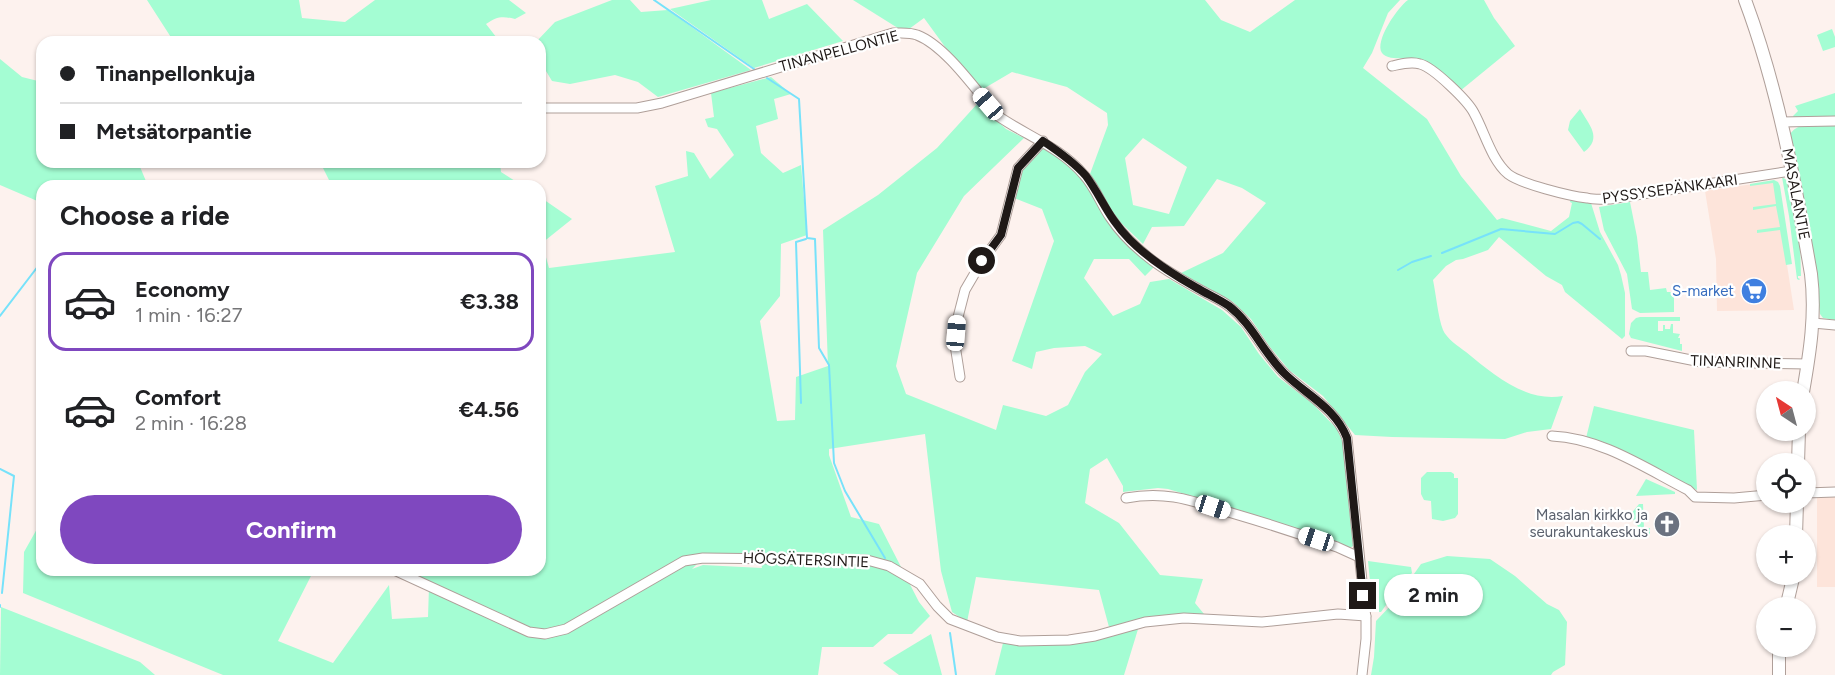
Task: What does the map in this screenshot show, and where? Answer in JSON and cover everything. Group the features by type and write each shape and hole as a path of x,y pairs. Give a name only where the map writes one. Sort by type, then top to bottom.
{"street":[{"name":"MASALANTIE","path":"1745,0 1768,69 1781,122 1811,274 1814,296 1813,323 1805,381"},
{"name":"TINANPELLONTIE","path":"546,108 637,108 662,103 893,33 917,35 936,46 998,116 1043,141 1086,176 1111,219 1147,257 1228,306 1247,323 1265,351 1284,373 1318,400 1342,427 1347,438 1359,557"},
{"name":"PYSSYSEPÄNKAARI","path":"1392,66 1408,63 1421,64 1431,71 1469,105 1497,159 1508,173 1517,180 1553,190 1586,198 1610,199 1791,171"},
{"path":"1781,122 1835,121"},
{"path":"960,377 955,345 957,321 965,290 1001,235 1018,168 1043,141"},
{"path":"1813,323 1835,325"},
{"name":"TINANRINNE","path":"1630,351 1646,351 1701,362 1808,364"},
{"path":"1552,436 1567,437 1605,447 1688,490 1695,498 1756,496"},
{"path":"1816,492 1835,492"},
{"path":"1126,498 1147,494 1196,501 1337,547 1359,557 1366,616 1362,675"},
{"name":"HÖGSÄTERSINTIE","path":"407,576 529,632 545,634 566,629 684,561 703,558 867,560 889,566 920,584 950,619 997,637 1020,641 1069,640 1095,636 1145,622 1184,618 1251,622 1338,614 1366,616"},
{"path":"1779,657 1779,675"}],"shaded area":[{"path":"1774,181 1794,310 1717,311 1716,259 1705,191"},
{"path":"1817,497 1835,497 1835,587 1817,587"}],"green space":[{"path":"147,0 299,0 302,18 345,22 375,0 509,0 526,13 515,19 500,17 486,24 495,36 170,36"},
{"path":"612,0 630,0 641,12 668,10 751,70 658,97 638,82 615,75 570,84 552,81 546,71 546,36 542,36 555,22"},
{"path":"711,0 762,0 769,19 807,4 843,41 754,68 670,9"},
{"path":"853,0 1205,0 1221,20 1250,32 1295,0 1400,0 1388,13 1372,53 1363,68 1427,119 1461,176 1497,220 1502,218 1551,231 1569,217 1571,198 1591,203 1600,232 1621,275 1625,293 1625,336 1622,339 1565,292 1562,285 1546,276 1499,237 1488,250 1456,260 1446,266 1433,280 1441,325 1453,342 1511,385 1536,395 1563,396 1551,429 1527,432 1505,439 1355,435 1323,396 1289,370 1251,319 1233,302 1181,273 1223,253 1266,203 1242,188 1217,179 1184,226 1152,227 1143,244 1116,218 1090,174 1108,125 1107,113 1067,87 1012,72 978,92 924,18 909,29 901,30","holes":["1143,138 1187,167 1169,214 1133,205 1125,158"]},
{"path":"1408,0 1484,0 1515,46 1460,91 1418,60 1392,58 1382,53 1380,48 1384,33 1393,17"},
{"path":"1832,29 1835,47 1823,51 1817,35"},
{"path":"0,59 22,77 36,80 36,168 140,168 146,180 36,180 36,200 0,185"},
{"path":"771,77 791,94 774,99 778,119 756,126 761,153 783,173 801,165 807,235 781,244 780,296 760,321 777,421 795,420 796,377 828,366 823,230 878,195 937,148 978,103 1006,129 1024,138 964,196 917,273 896,366 906,394 996,430 1003,405 1046,416 1068,405 1085,372 1102,354 1085,346 1054,348 1036,352 1032,369 1012,361 1054,241 1042,209 1014,198 1022,171 1043,148 1058,157 1082,179 1115,231 1133,250 1155,266 1145,276 1129,259 1094,259 1084,278 1113,316 1140,304 1150,282 1169,279 1222,310 1241,327 1278,377 1313,404 1337,429 1343,443 1353,546 1348,549 1259,516 1168,489 1123,492 1123,486 1107,458 1090,469 1085,503 1119,523 1160,575 1203,579 1195,603 1204,614 1144,619 1109,627 1099,590 976,577 967,622 952,612 941,571 925,434 829,449 829,455 851,517 879,524 919,602 930,616 912,634 888,634 873,647 822,647 818,675 223,675 23,593 24,552 36,531 36,576 311,576 278,641 333,663 389,585 392,619 428,617 429,587 406,576 546,576 546,257 549,268 675,252 655,186 688,176 686,151 694,153 710,179 734,155 717,129 708,127 705,119 714,117 711,93","holes":["703,558 760,558 762,568 703,565 692,569"]},
{"path":"1835,93 1835,118 1794,118 1793,116 1798,111 1795,106"},
{"path":"1580,109 1593,136 1593,142 1584,152 1568,130 1570,121"},
{"path":"1835,124 1835,320 1823,318 1820,314 1819,291 1789,136 1803,125"},
{"path":"323,168 501,168 501,172 514,180 329,180"},
{"path":"1782,177 1788,181 1800,244 1801,276 1798,276 1799,280 1797,279"},
{"path":"1774,180 1780,186 1792,264 1786,265 1780,230 1757,233 1757,230 1780,227 1776,206 1753,210 1753,207 1776,204 1773,183 1750,186 1750,184"},
{"path":"546,201 572,219 546,240"},
{"path":"1630,202 1641,272 1648,272 1650,290 1666,288 1667,292 1674,292 1674,312 1640,313 1632,309 1627,274 1604,230 1599,207"},
{"path":"1640,317 1680,317 1680,321 1658,321 1658,331 1663,331 1663,325 1665,329 1670,329 1673,324 1673,333 1680,334 1678,338 1682,344 1682,351 1631,338 1629,334 1631,323"},
{"path":"1594,406 1694,430 1697,490 1586,438"},
{"path":"1427,472 1451,472 1454,478 1458,478 1458,514 1455,518 1443,521 1432,519 1431,501 1424,500 1421,494 1421,478"},
{"path":"1646,479 1675,492 1675,494 1636,496"},
{"path":"1639,504 1643,504 1644,528 1650,528 1650,534 1642,538 1639,528 1630,515"},
{"path":"1447,556 1490,559 1515,576 1547,604 1559,610 1567,622 1565,665 1551,675 1371,675 1376,621 1395,601 1421,564"},
{"path":"1368,561 1411,567 1412,573 1381,612 1373,612"},
{"path":"1,607 140,662 155,675 0,675"},
{"path":"1139,626 1124,675 995,675 1003,643 1027,644"},
{"path":"931,634 942,675 899,675 883,663"}],"waterway":[{"path":"654,0 754,69"},
{"path":"767,78 799,99 807,238 815,239 819,348 829,365 834,463 845,491 885,558"},
{"path":"1442,253 1501,229 1555,234 1578,222 1600,239"},
{"path":"801,403 796,242 806,239"},
{"path":"1398,270 1412,262 1431,256"},
{"path":"0,316 36,269"},
{"path":"0,469 14,476 2,593"},
{"path":"950,633 956,675"}],"place":[{"name":"S-market","path":"1754,291"},
{"name":"Masalan kirkko ja seurakuntakeskus","path":"1667,524"}],"route":[{"path":"982,261 1001,235 1018,168 1043,141 1086,176 1111,219 1147,257 1228,306 1247,323 1265,351 1284,373 1318,400 1342,427 1347,438 1363,596"}]}
